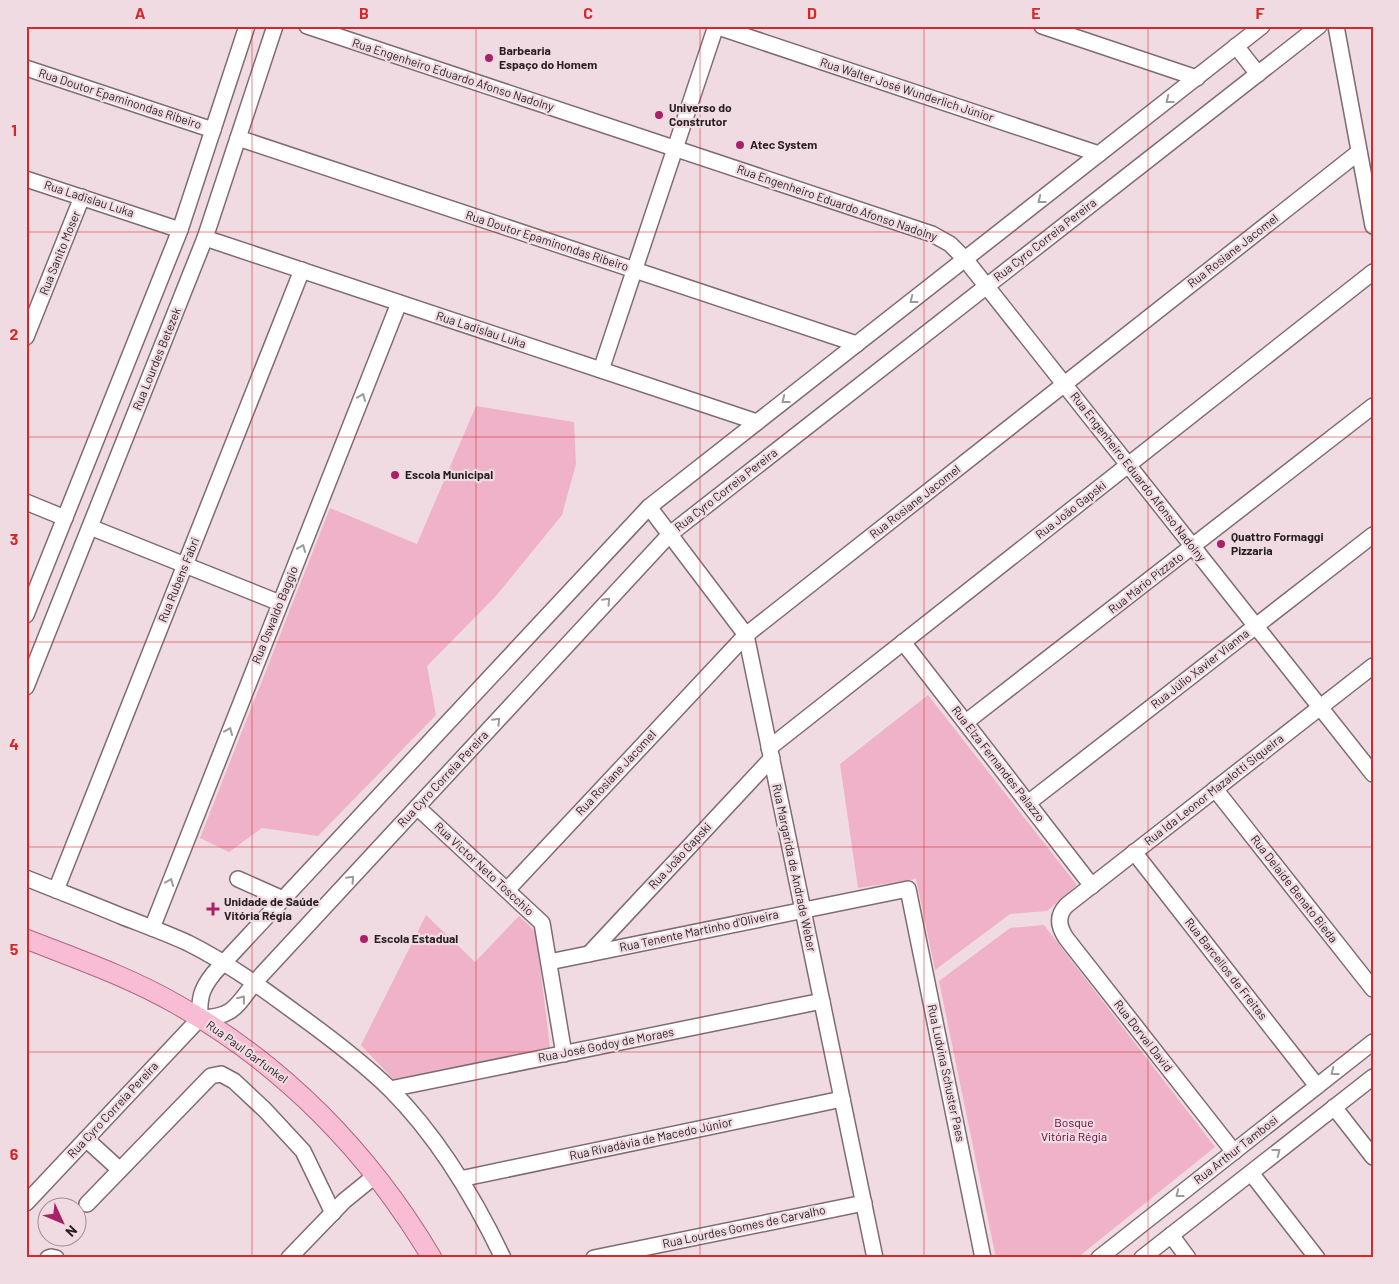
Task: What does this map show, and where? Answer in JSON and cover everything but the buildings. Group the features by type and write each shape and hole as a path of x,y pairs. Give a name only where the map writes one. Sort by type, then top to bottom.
{"main road":[{"name":"Rua Paul Garfunkel","path":"26,939 152,991 200,1018 249,1051 290,1084 337,1130 376,1175 418,1234 432,1258"}],"street":[{"path":"26,615 180,230 248,26"},
{"name":"Rua Lourdes Betezek","path":"26,687 205,238 275,26"},
{"name":"Rua Engenheiro Eduardo Afonso Nadolny","path":"307,26 932,234 950,244 987,286 1373,774"},
{"path":"602,370 716,26"},
{"name":"Rua Walter José Wunderlich Júnior","path":"716,26 1099,154"},
{"path":"1042,26 1197,78"},
{"path":"200,1018 200,994 206,983 649,506 1262,26"},
{"name":"Rua Cyro Correia Pereira","path":"26,1203 200,1018 216,1018 227,1014 237,1006 255,982 670,534 1319,26"},
{"path":"1336,26 1373,226"},
{"path":"1236,46 1258,74"},
{"name":"Rua Doutor Epaminondas Ribeiro","path":"26,68 213,130"},
{"name":"Rua Doutor Epaminondas Ribeiro","path":"238,138 857,344"},
{"name":"Rua Rosiane Jacomel","path":"507,890 746,635 1359,152"},
{"name":"Rua Ladislau Luka","path":"26,179 180,230"},
{"name":"Rua Sanito Moser","path":"26,337 82,197"},
{"name":"Rua Ladislau Luka","path":"205,238 757,422"},
{"name":"Rua Rubens Fabri","path":"56,890 302,270"},
{"name":"Rua João Gapski","path":"589,954 770,753 904,642 1373,272"},
{"name":"Rua Oswaldo Baggio","path":"152,928 399,302"},
{"name":"Rua Mário Pizzato","path":"966,722 1373,406"},
{"path":"26,502 65,518"},
{"name":"Rua Margarida de Andrade Weber","path":"649,506 746,635 875,1258"},
{"path":"90,527 280,603"},
{"name":"Rua Júlio Xavier Vianna","path":"1028,803 1373,535"},
{"name":"Rua Elza Fernandes Palazzo","path":"904,642 1092,886"},
{"name":"Rua Ida Leonor Mazalotti Siqueira","path":"1059,918 1067,905 1373,666"},
{"name":"Rua Delaide Benato Bieda","path":"1215,789 1373,989"},
{"name":"Rua Victor Neto Toscchio","path":"417,807 542,923 564,1054"},
{"name":"Rua Barcellos de Freitas","path":"1134,852 1317,1086"},
{"path":"26,878 152,928 224,963 255,982 344,1049 390,1089 424,1128 460,1179 503,1258"},
{"path":"238,879 283,899"},
{"name":"Rua Tenente Martinho d'Oliveira","path":"549,962 908,889"},
{"name":"Rua Ludvina Schuster Paes","path":"908,889 983,1258"},
{"name":"Rua Dorval David","path":"1059,918 1062,932 1066,938 1234,1152"},
{"name":"Rua José Godoy de Moraes","path":"390,1089 822,1001"},
{"name":"Rua Arthur Tambosi","path":"1099,1258 1373,1042"},
{"path":"88,1204 211,1076 220,1074 234,1081 265,1110 303,1151 333,1213"},
{"path":"1142,1258 1373,1077"},
{"name":"Rua Rivadávia de Macedo Júnior","path":"460,1179 842,1100"},
{"path":"1334,1107 1373,1157"},
{"path":"86,1139 120,1170"},
{"path":"1250,1173 1317,1258"},
{"path":"289,1258 344,1201 376,1175"},
{"name":"Rua Lourdes Gomes de Carvalho","path":"594,1258 864,1202"},
{"path":"1171,1236 1188,1258"},
{"path":"48,1258 56,1258"}],"green space":[{"path":"476,406 574,422 576,464 562,515 496,596 427,666 436,715 318,836 262,828 229,852 200,838 330,508 417,544"},
{"path":"928,695 1077,885 1047,911 1010,914 935,970 916,879 858,888 840,764"},
{"path":"426,915 475,962 519,916 536,932 550,1048 394,1080 361,1045"},
{"name":"Bosque Vitória Régia","path":"1044,925 1215,1147 1077,1258 996,1258 939,981 1010,928"}],"place":[{"name":"Barbearia Espaço do Homem","path":"489,58"},
{"name":"Universo do Construtor","path":"659,115"},
{"name":"Atec System","path":"740,145"},
{"name":"Escola Municipal","path":"395,475"},
{"name":"Quattro Formaggi Pizzaria","path":"1221,544"},
{"name":"Unidade de Saúde Vitória Régia","path":"213,909"},
{"name":"Escola Estadual","path":"364,939"}]}
